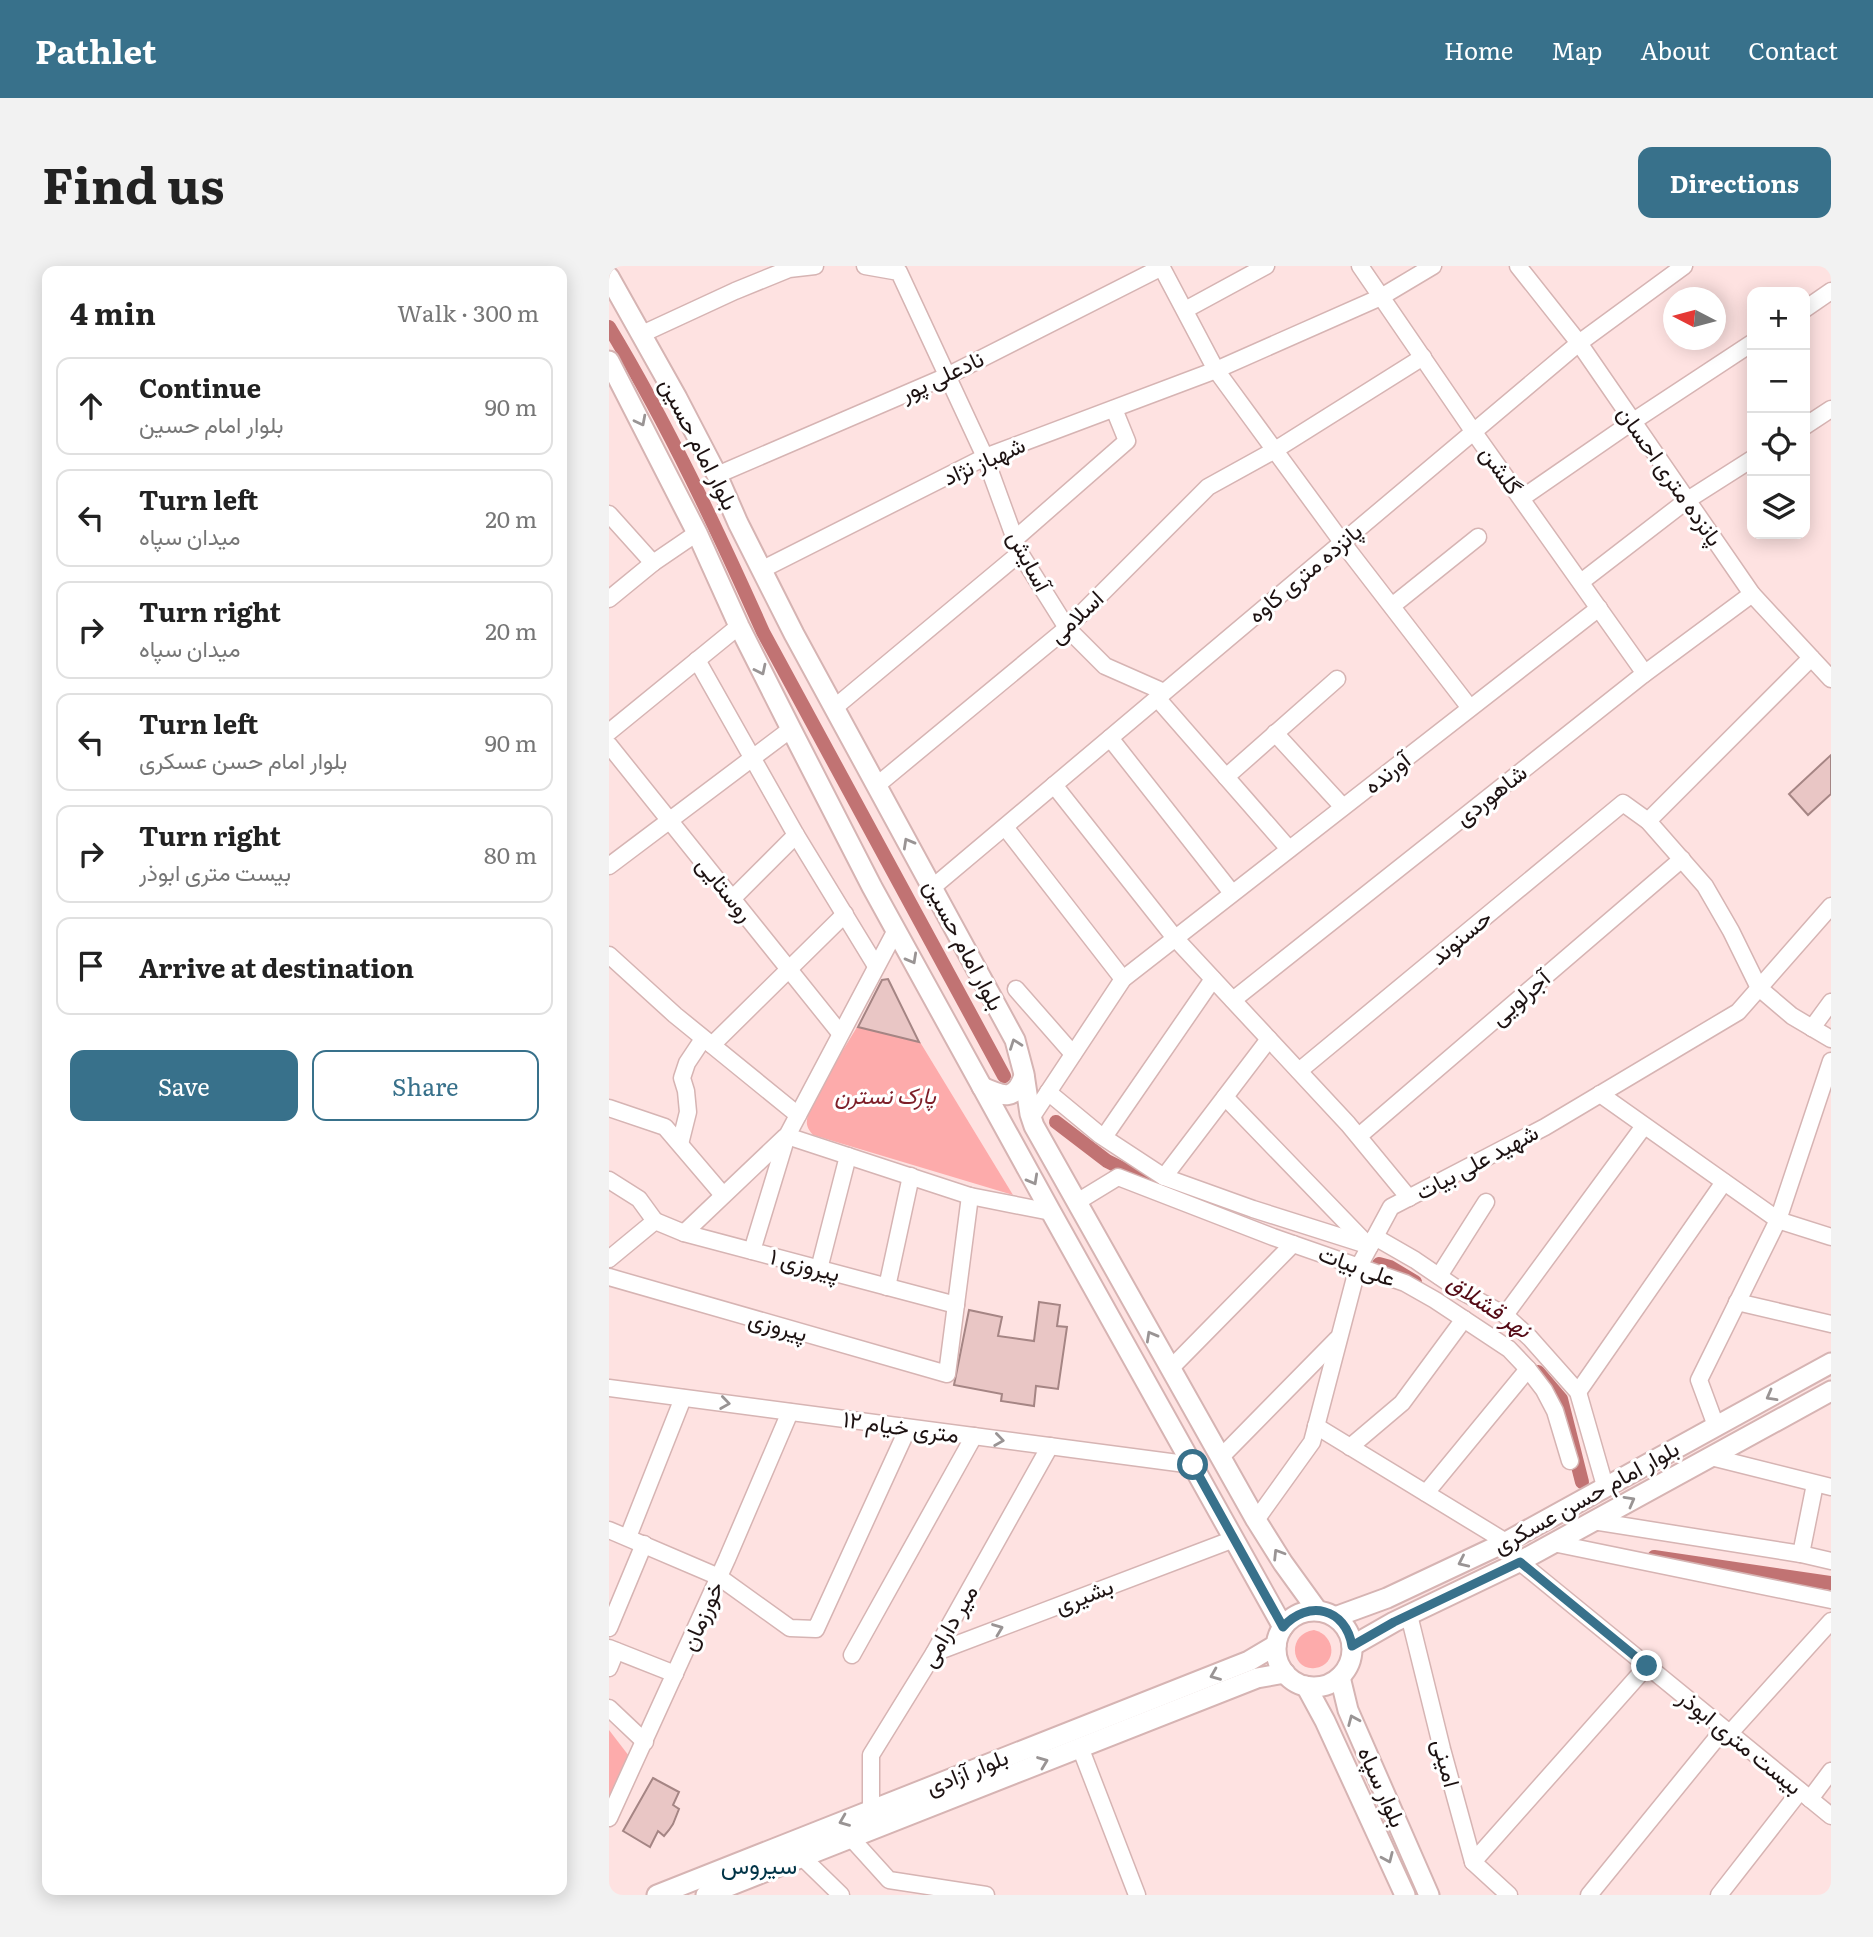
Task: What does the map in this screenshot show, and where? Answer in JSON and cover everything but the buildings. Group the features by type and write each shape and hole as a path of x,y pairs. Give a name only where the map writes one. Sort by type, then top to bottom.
{"main road":[{"name":"بلوار امام حسین","path":"609,277 717,475 761,570 834,708 1014,1040 1034,1126 1256,1520 1283,1563 1326,1613"},
{"name":"بلوار امام حسین","path":"609,361 615,382 697,533 739,626 896,930 1234,1539 1279,1636"},
{"path":"982,1087 1007,1096 1017,1090 1024,1076"},
{"path":"1009,1136 1013,1117 1018,1115 1031,1118"},
{"name":"بلوار امام حسن عسکری","path":"1326,1613 1387,1598 1506,1542 1831,1363"},
{"name":"بلوار امام حسن عسکری","path":"1352,1646 1409,1615 1520,1562 1831,1391"},
{"path":"1582,1499 1593,1521"},
{"path":"1326,1613 1345,1626 1352,1646 1350,1663 1340,1677 1327,1685 1306,1686 1291,1679 1279,1665 1279,1636 1297,1614 1326,1613"},
{"name":"بلوار آزادی","path":"657,1895 1249,1661 1279,1636"},
{"name":"بلوار آزادی","path":"713,1894 1257,1678 1285,1673"},
{"name":"بلوار سپاه","path":"1340,1677 1348,1710 1429,1895"},
{"name":"بلوار سپاه","path":"1306,1686 1325,1721 1405,1895"},
{"path":"1376,1833 1397,1822"}],"street":[{"path":"642,334 789,269 815,266"},
{"path":"865,266 903,269"},
{"path":"1185,310 1266,266"},
{"name":"گلشن","path":"1360,266 1644,674"},
{"name":"شهباز نژاد","path":"761,570 985,457 1216,370 1381,297 1433,266"},
{"name":"پانزده متری احسان","path":"1518,266 1579,343 1752,594 1831,679"},
{"name":"پانزده متری کاوه","path":"933,887 1579,343 1683,266"},
{"path":"1162,267 1216,370 1342,542 1470,708"},
{"name":"نادعلی پور","path":"717,475 947,376 1162,267"},
{"name":"آسایش","path":"903,269 947,376 985,457 1017,546 1067,628 1105,666 1161,695"},
{"path":"1810,306 1831,291"},
{"path":"1521,498 1747,346"},
{"name":"اسلامی","path":"876,786 1067,628 1208,486 1275,450 1423,357"},
{"path":"834,708 1017,546 1127,441 1114,409"},
{"path":"1810,422 1831,409"},
{"path":"1581,582 1686,501 1747,462"},
{"path":"609,513 653,563"},
{"path":"609,600 653,563 697,533"},
{"path":"1392,606 1479,537"},
{"name":"شاهوردی","path":"1233,1000 1644,674 1752,594"},
{"name":"آورنده","path":"1031,1118 1123,979 1599,608"},
{"path":"609,732 739,626"},
{"path":"1811,658 1648,821 1705,886 1731,930 1759,988 1792,1016 1831,1040"},
{"path":"697,660 796,835 876,966"},
{"path":"1226,777 1337,679"},
{"path":"1161,695 1226,777 1289,849"},
{"path":"609,866 791,729"},
{"path":"1275,733 1343,807"},
{"path":"1110,738 1232,893"},
{"name":"روستایی","path":"609,745 840,1033"},
{"path":"1054,785 1175,939 1359,1136 1409,1198"},
{"name":"حسنوند","path":"1299,1071 1623,803 1648,821"},
{"path":"1005,827 1123,979"},
{"path":"732,899 796,835"},
{"name":"آجرلویی","path":"1359,1136 1682,859"},
{"name":"شهید علی بیات","path":"1256,1520 1312,1442 1359,1266 1391,1207 1545,1127 1738,1012 1831,906"},
{"path":"680,1144 688,1112 682,1078 687,1063 845,914"},
{"path":"752,1251 787,1136 896,930"},
{"path":"609,954 664,1006 798,1115"},
{"path":"1104,1137 1213,979"},
{"path":"1016,989 1073,1054"},
{"path":"1812,1028 1831,1002"},
{"path":"1164,1177 1269,1039"},
{"path":"1716,1426 1699,1381 1778,1220 1831,1061"},
{"name":"علی بیات","path":"1048,1092 1104,1137 1164,1177 1253,1209 1372,1242"},
{"path":"1600,1094 1778,1220 1831,1237"},
{"path":"1225,1097 1372,1242 1415,1260 1459,1290 1505,1315 1530,1338 1577,1392 1605,1486"},
{"path":"609,1108 665,1127 723,1195"},
{"path":"1505,1315 1644,1126"},
{"path":"787,1136 970,1196 1051,1212"},
{"path":"684,1233 787,1136"},
{"path":"819,1269 848,1156"},
{"path":"887,1287 911,1176"},
{"name":"علی بیات","path":"1077,1202 1118,1177 1293,1244 1405,1283 1509,1349 1528,1369 1544,1390 1555,1411 1570,1461"},
{"path":"609,1180 639,1199 655,1221 609,1259"},
{"path":"1577,1392 1724,1182"},
{"path":"956,1305 970,1196"},
{"path":"1439,1276 1486,1202"},
{"name":"پیروزی ۱","path":"655,1221 684,1233 956,1305"},
{"path":"1170,1369 1293,1244"},
{"name":"پیروزی","path":"609,1277 947,1374 956,1305"},
{"path":"1737,1302 1831,1324"},
{"path":"1350,1447 1402,1403 1464,1320"},
{"path":"1221,1457 1340,1337"},
{"path":"1426,1493 1528,1369"},
{"name":"۱۲ متری خیام","path":"609,1388 1193,1465"},
{"path":"628,1537 683,1398"},
{"name":"خورزمان","path":"609,1818 719,1577 790,1412"},
{"path":"1316,1426 1506,1542"},
{"path":"609,1530 719,1577 790,1628 816,1629 908,1427"},
{"path":"852,1655 974,1436"},
{"name":"میر دارامی","path":"871,1811 871,1755 934,1653 1051,1446"},
{"path":"1711,1457 1823,1485 1801,1554"},
{"path":"1593,1521 1831,1561"},
{"name":"بشیری","path":"934,1653 1234,1539"},
{"path":"609,1628 644,1544"},
{"path":"1553,1544 1831,1600"},
{"name":"بیست متری ابوذر","path":"1520,1562 1831,1816"},
{"name":"امینی","path":"1409,1615 1473,1862"},
{"path":"1589,1895 1727,1731 1831,1620"},
{"path":"609,1668 612,1649 675,1674"},
{"path":"1509,1895 1473,1862 1647,1666"},
{"path":"609,1709 645,1742"},
{"path":"1080,1747 1136,1895"},
{"path":"1719,1895 1805,1795 1831,1771"},
{"path":"851,1838 889,1880 922,1890 986,1895"},
{"path":"802,1857 841,1895"}],"green space":[{"name":"پارک نسترن","path":"857,1027 920,1042 1013,1195 813,1135 807,1124 809,1112 820,1088"},
{"path":"1314,1630 1327,1638 1331,1650 1328,1661 1315,1668 1301,1664 1295,1652 1299,1638"},
{"path":"609,1730 629,1756 609,1799"}],"waterway":[{"path":"609,327 691,477 763,632 1004,1076"},
{"path":"1056,1122 1107,1161 1157,1186"},
{"name":"نهر قشلاق","path":"1379,1264 1390,1267 1415,1282"},
{"name":"نهر قشلاق","path":"1538,1372 1561,1399 1582,1482"},
{"name":"نهر قشلاق","path":"1654,1557 1831,1583"}],"district":[{"name":"سیروس","path":"759,1866"}],"route":[{"path":"1193,1465 1283,1627 1297,1614 1317,1610 1326,1612 1345,1626 1352,1646 1394,1622 1520,1562 1647,1666"}]}
